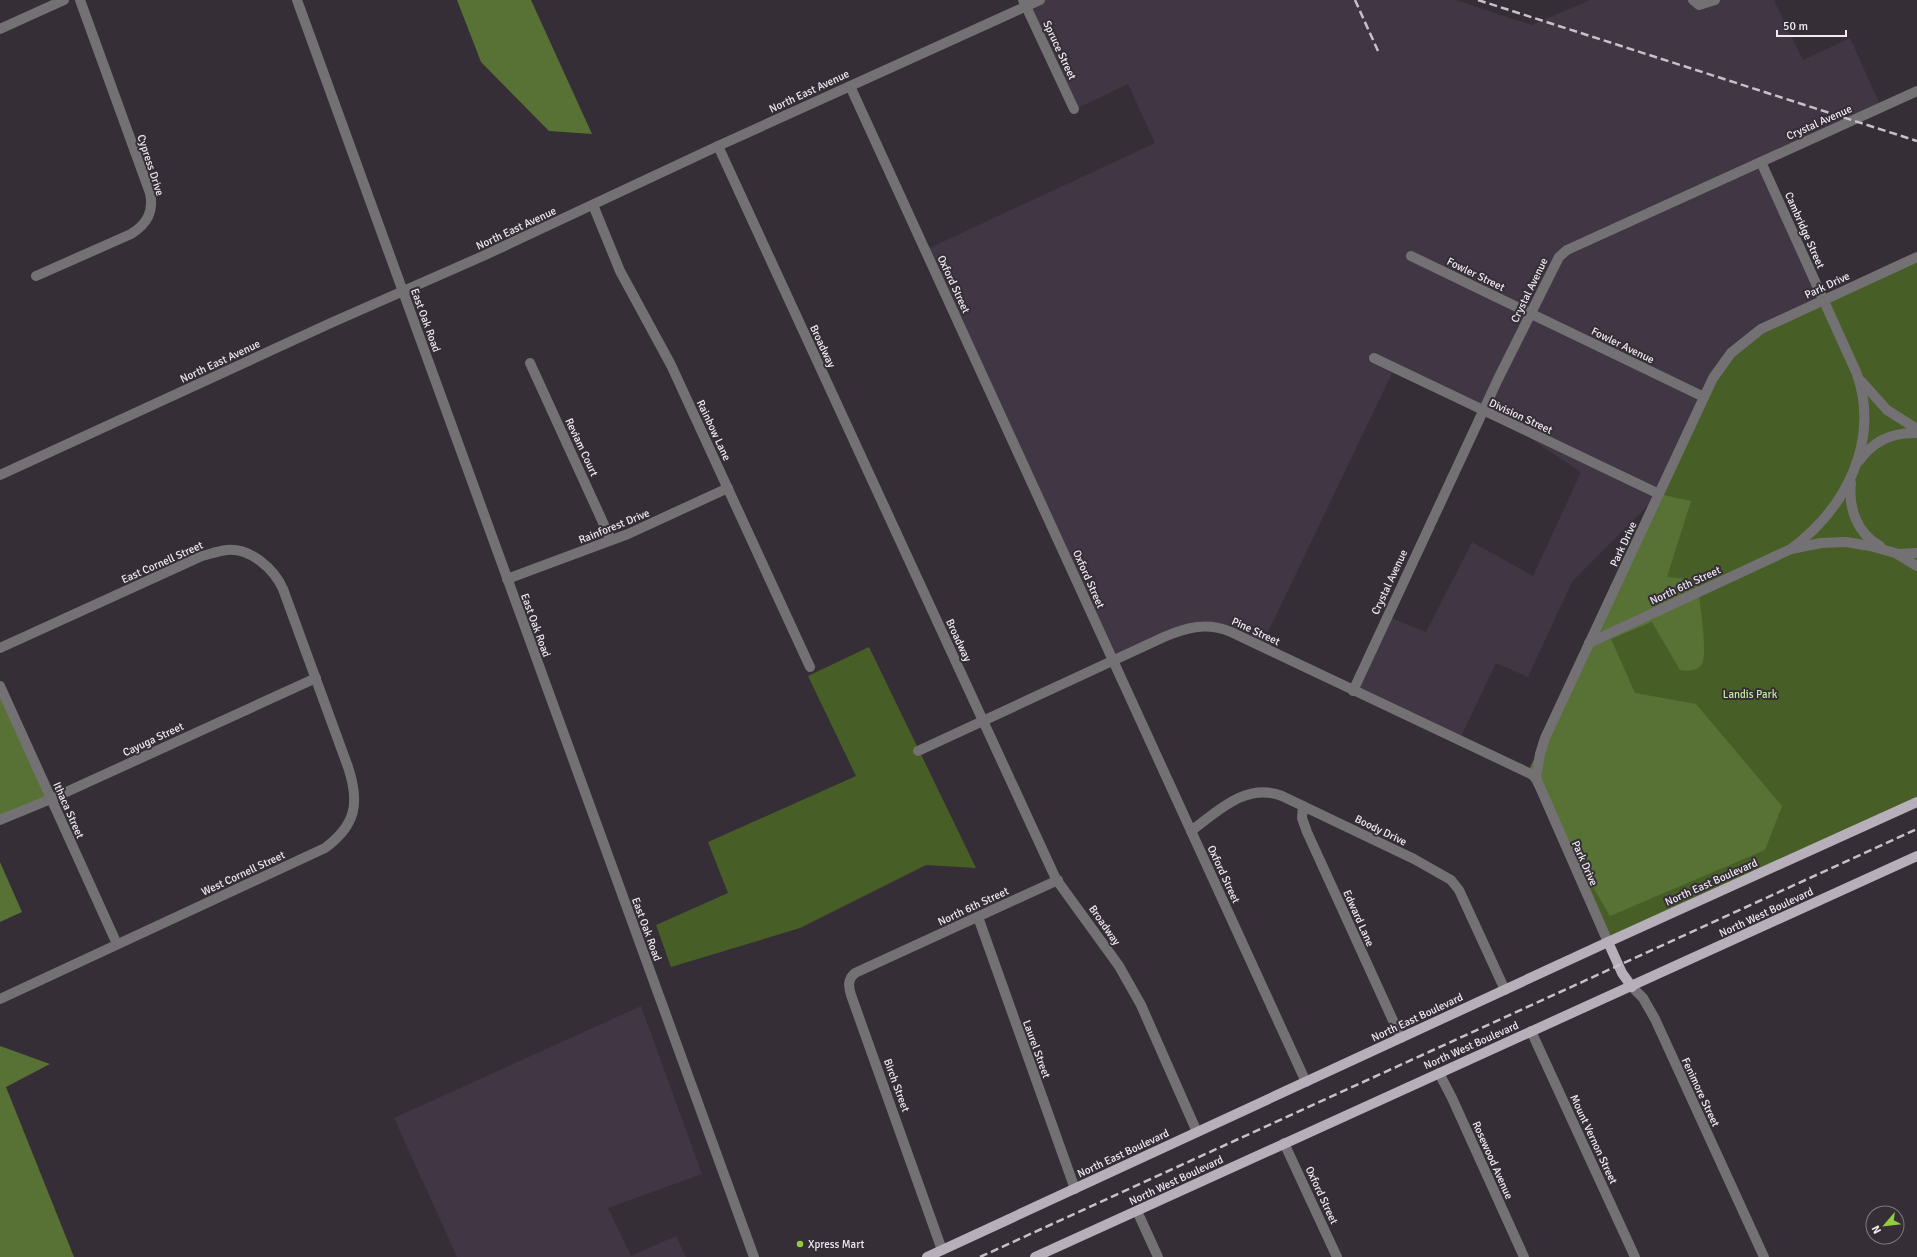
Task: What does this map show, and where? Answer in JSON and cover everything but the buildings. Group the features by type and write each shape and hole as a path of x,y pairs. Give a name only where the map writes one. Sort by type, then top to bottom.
{"main road":[{"name":"North East Boulevard","path":"927,1257 1608,942 1917,802"},
{"name":"North West Boulevard","path":"1035,1257 1047,1254 1284,1143 1632,987 1917,856"},
{"name":"Fenimore Street","path":"1608,942 1622,973 1632,987"}],"street":[{"path":"0,29 64,0"},
{"name":"Cypress Drive","path":"36,276 140,229 150,216 152,208 150,193 80,0"},
{"name":"East Oak Road","path":"297,0 754,1257"},
{"name":"North East Avenue","path":"0,476 593,205 1025,3 1040,0"},
{"path":"1696,3 1715,0"},
{"name":"Spruce Street","path":"1025,3 1074,110"},
{"name":"Oxford Street","path":"850,86 1306,1082"},
{"name":"Crystal Avenue","path":"1353,691 1483,412 1559,257 1567,250 1917,91"},
{"name":"Broadway","path":"718,146 1050,866 1058,880 1118,966 1141,1005 1197,1132"},
{"name":"Cambridge Street","path":"1761,162 1857,374 1863,394 1864,423 1862,443 1850,491 1850,502 1854,517 1860,528 1870,539 1917,566"},
{"name":"Rainbow Lane","path":"593,205 620,271 671,365 810,667"},
{"name":"Fowler Street","path":"1411,256 1531,314"},
{"name":"Park Drive","path":"1608,942 1536,778 1537,765 1545,738 1713,378 1724,361 1737,346 1761,329 1917,257"},
{"name":"Fowler Avenue","path":"1531,314 1704,397"},
{"name":"Division Street","path":"1374,358 1483,412 1659,494"},
{"name":"Reviam Court","path":"530,363 611,540"},
{"name":"Cambridge Street","path":"1857,374 1868,390 1887,410 1917,429"},
{"name":"North 6th Street","path":"1589,643 1791,549 1806,538 1826,518 1838,502 1856,466 1869,449 1882,440 1900,434 1917,433"},
{"name":"Rainforest Drive","path":"507,579 611,540 728,488"},
{"name":"North 6th Street","path":"1791,549 1821,543 1846,542 1892,552 1917,553"},
{"name":"East Cornell Street","path":"0,648 188,562 216,552 228,550 240,552 262,562 278,577 316,678"},
{"name":"Pine Street","path":"918,751 1181,630 1198,626 1215,627 1231,632 1531,774 1536,778"},
{"name":"Cayuga Street","path":"0,820 51,799 316,678"},
{"name":"West Cornell Street","path":"0,998 325,848 334,841 350,824 355,802 352,778 316,678"},
{"name":"Ithaca Street","path":"0,686 117,944"},
{"name":"Boody Drive","path":"1191,832 1226,805 1252,792 1272,792 1414,859 1451,880 1462,896 1505,990"},
{"name":"Edward Lane","path":"1303,806 1302,818 1307,832 1401,1038"},
{"name":"North 6th Street","path":"897,954 1058,880"},
{"name":"Laurel Street","path":"978,917 1074,1189"},
{"name":"Birch Street","path":"897,954 855,973 850,979 848,986 942,1250"},
{"name":"Fenimore Street","path":"1632,987 1643,998 1655,1019 1764,1257"},
{"name":"Mount Vernon Street","path":"1531,1031 1634,1257"},
{"name":"Rosewood Avenue","path":"1439,1073 1452,1098 1524,1257"},
{"name":"Oxford Street","path":"1284,1143 1337,1257"},
{"path":"1137,1211 1158,1257"}],"shaded area":[{"path":"1038,0 1456,0 1532,25 1590,0 1774,0 1803,60 1850,38 1881,107 1761,162 1826,305 1659,494 1572,582 1528,677 1496,663 1459,741 1354,691 1389,617 1426,632 1472,542 1533,576 1581,472 1516,429 1392,373 1260,649 1203,625 1114,662 925,250 1155,143 1128,84 1076,109 1027,5"},
{"path":"641,1006 702,1174 608,1208 631,1256 676,1236 686,1257 457,1257 394,1118"}],"green space":[{"path":"457,0 531,0 592,134 549,131 481,62"},
{"name":"Landis Park","path":"1917,257 1917,802 1608,942 1547,806 1545,738 1724,361 1752,335"},
{"path":"1659,494 1691,501 1667,577 1697,580 1704,645 1703,661 1697,669 1687,671 1680,670 1652,622 1611,639 1635,693 1696,704 1782,806 1765,850 1610,916 1527,774"},
{"path":"869,647 976,868 926,865 800,928 671,967 656,925 728,893 708,842 856,776 808,676"},
{"path":"0,689 50,797 0,824"},
{"path":"0,862 22,912 0,922"},
{"path":"0,1046 50,1064 6,1087 74,1257 0,1257"}],"railway":[{"path":"1355,0 1378,51"},
{"path":"1478,0 1917,141"},
{"path":"980,1257 1917,829"}],"place":[{"name":"Xpress Mart","path":"800,1244"}]}
